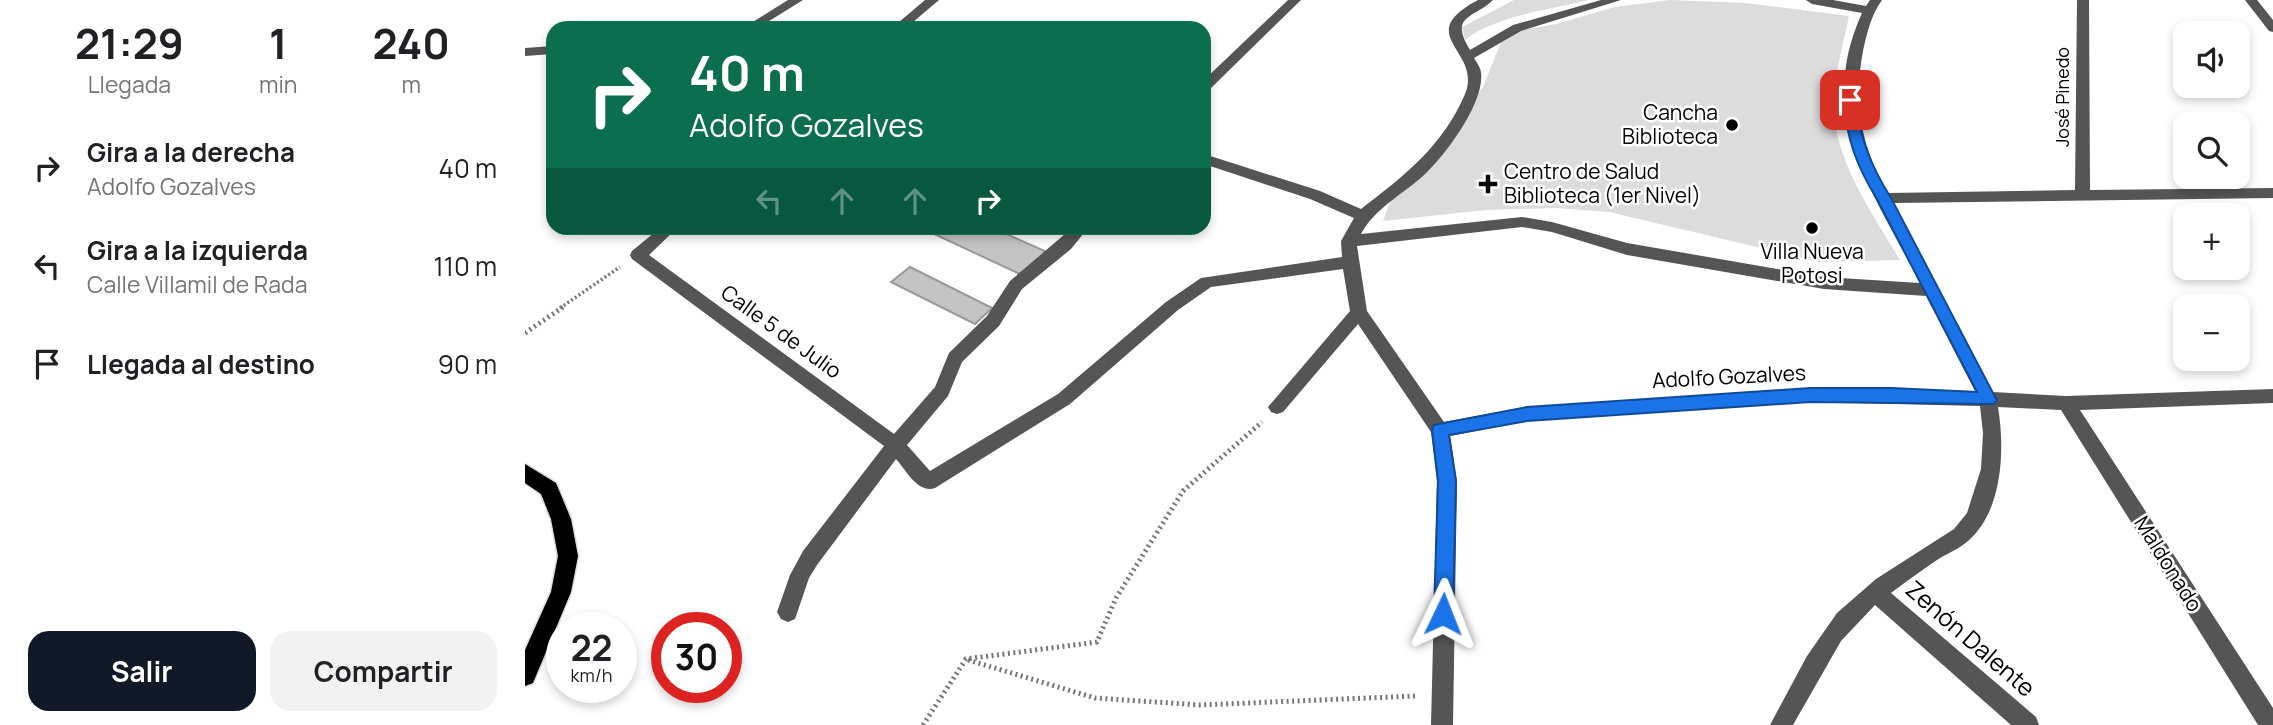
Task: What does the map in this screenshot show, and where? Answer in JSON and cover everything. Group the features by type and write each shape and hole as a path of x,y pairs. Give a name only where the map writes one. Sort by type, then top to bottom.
{"main road":[{"path":"525,472 549,489 561,519 568,556 561,592 525,675"}],"street":[{"path":"761,21 797,0"},
{"path":"907,21 933,0"},
{"path":"1211,80 1295,0"},
{"path":"1442,725 1447,481 1440,430 1359,312 1349,241 1363,216 1420,171 1446,142 1473,91 1475,71 1469,56 1455,36 1455,25 1463,13 1487,0"},
{"path":"1469,56 1517,28 1615,0"},
{"path":"1781,725 1821,654 1854,610 1963,533 1979,509 1985,491 1993,428 1989,400 1857,149 1850,114 1854,66 1871,5 1812,0"},
{"name":"José Pinedo","path":"2082,195 2083,0"},
{"path":"2251,0 2273,28"},
{"path":"525,52 546,50"},
{"path":"1211,161 1315,195 1363,216"},
{"path":"1884,198 2273,192"},
{"path":"1349,241 1522,222 1552,227 1627,249 1824,283 1932,290"},
{"path":"638,255 662,235"},
{"path":"788,612 800,575 810,558 896,445 942,391 955,358 993,321 1016,285 1074,235"},
{"name":"Calle 5 de Julio","path":"638,255 896,445 928,482 1064,398 1172,306 1207,282 1350,262"},
{"path":"1277,407 1359,312"},
{"name":"Adolfo Gozalves","path":"1440,430 1527,414 1797,396 1892,395 2066,403 2273,396"},
{"name":"Maldonado","path":"2066,403 2271,725"},
{"name":"Zenón Dalente","path":"1877,593 2028,725"}],"path":[{"path":"525,333 638,255"},
{"path":"923,725 966,660 1097,642 1117,598 1183,491 1277,407"},
{"path":"966,660 1095,698 1200,705 1441,694"}],"shaded area":[{"path":"1514,0 1589,0 1507,19 1465,40 1462,27"},
{"path":"1670,0 1746,3 1849,16 1835,86 1836,128 1840,146 1854,180 1900,260 1820,262 1609,212 1555,208 1486,210 1383,221 1391,199 1483,87 1501,42 1522,30 1556,24 1615,7"}],"building":[{"path":"936,235 1009,235 1047,252 1022,275"},
{"path":"910,267 992,308 975,324 891,282"}],"place":[{"name":"Cancha Biblioteca","path":"1732,125"},
{"name":"Centro de Salud Biblioteca (1er Nivel)","path":"1488,184"},
{"name":"Villa Nueva Potosi","path":"1812,228"}],"route":[{"path":"1443,614 1447,481 1440,430 1527,414 1810,395 1892,395 1989,400 1884,198 1868,174 1852,131 1850,100"}]}
